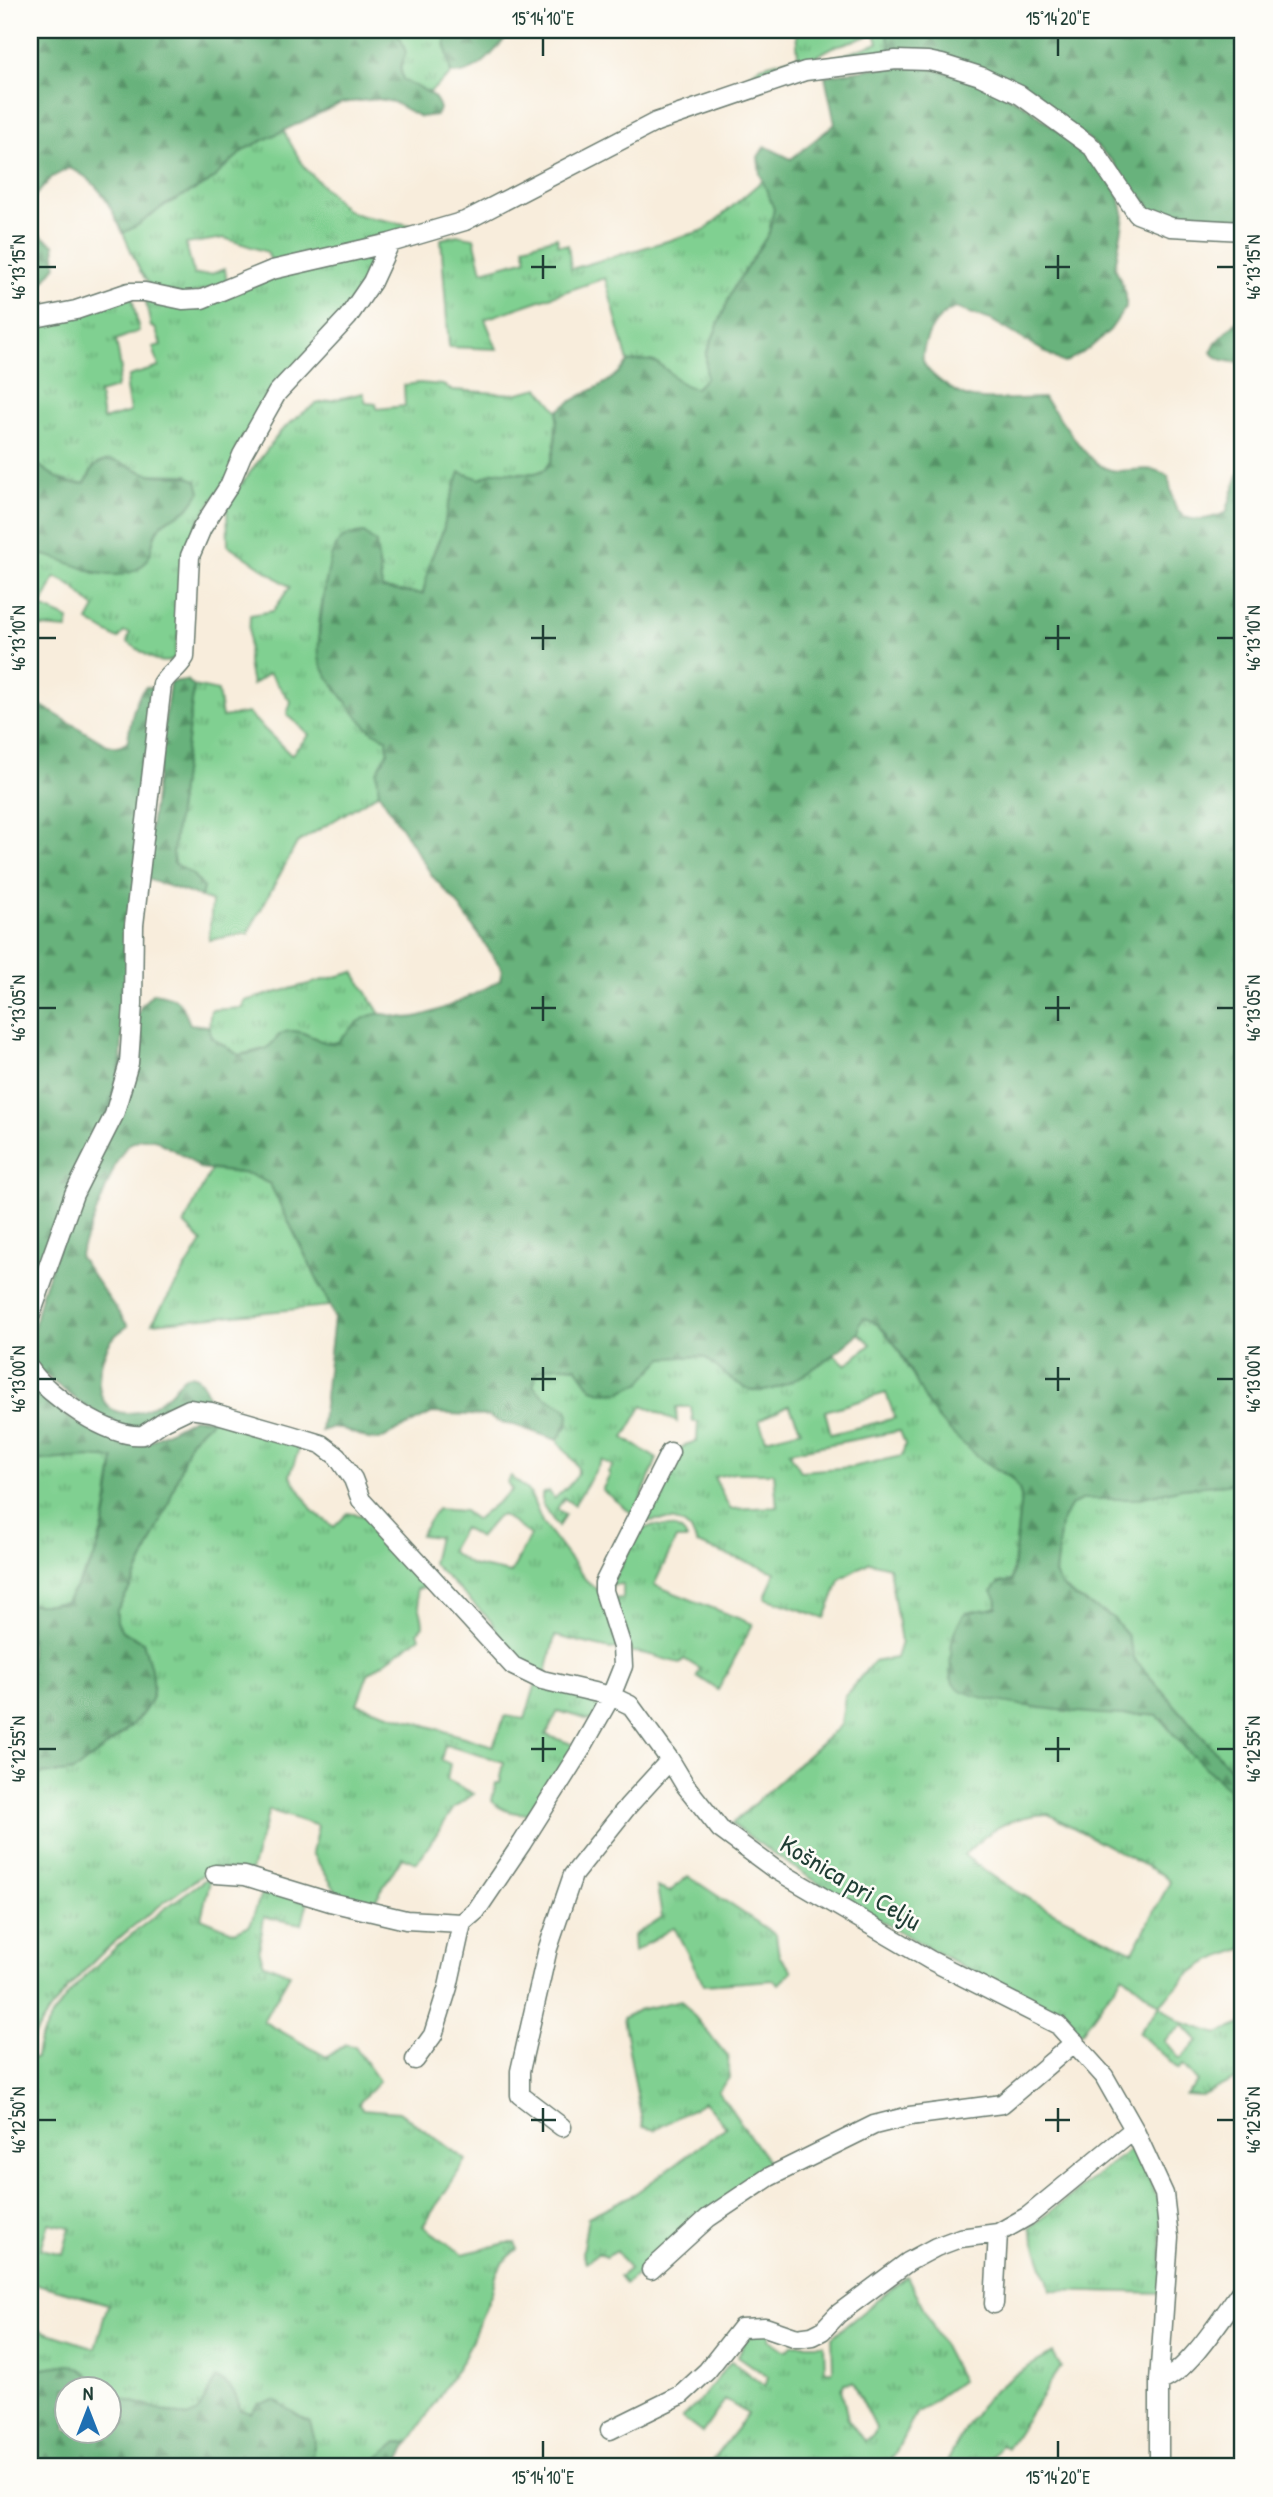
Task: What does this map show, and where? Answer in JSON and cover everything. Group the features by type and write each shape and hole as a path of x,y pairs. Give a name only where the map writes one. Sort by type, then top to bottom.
{"street":[{"path":"30,319 76,310 129,292 145,292 183,300 202,299 272,270 390,243 465,221 656,122 805,71 896,60 942,64 980,76 1020,95 1092,147 1137,214 1171,227 1243,231"},
{"path":"30,1317 74,1194 114,1115 129,1063 134,925 155,739 162,684 167,676 178,669 185,657 190,556 202,528 229,486 242,455 278,393 348,317 372,282 390,243"},
{"name":"Košnica pri Celju","path":"30,1369 63,1401 118,1432 143,1435 189,1409 211,1412 321,1444 337,1456 353,1479 361,1500 513,1666 542,1680 611,1696 630,1705 670,1759 685,1785 720,1829 774,1868 930,1960 1058,2025 1104,2076 1134,2129 1164,2194 1169,2237 1159,2381 1160,2467"},
{"path":"415,2060 433,2035 448,1987 462,1923 476,1910 522,1843 611,1696 623,1666 622,1647 604,1591 604,1583 670,1452"},
{"path":"562,2127 520,2095 520,2071 548,1948 573,1875 670,1759"},
{"path":"215,1874 245,1876 330,1902 406,1920 462,1923"},
{"path":"651,2270 708,2218 769,2176 874,2125 910,2116 1002,2104 1075,2042"},
{"path":"610,2430 681,2395 707,2371 741,2328 765,2327 797,2338 812,2336 822,2331 838,2315 908,2262 960,2238 998,2233 1028,2216 1134,2129"},
{"path":"994,2304 998,2233"},
{"path":"1159,2381 1169,2379 1199,2349 1243,2288"}],"green space":[{"path":"30,30 393,30 401,39 406,53 400,68 403,80 430,94 440,109 436,115 420,117 393,102 378,99 341,103 245,149 208,183 165,205 123,233 96,186 69,168 52,177 30,202"},
{"path":"393,30 447,30 445,41 451,74 430,92 418,89 403,80"},
{"path":"447,30 512,30 479,66 451,74 445,41"},
{"path":"796,30 886,30 892,55 829,60 878,43 875,34 833,47 800,65 729,88 761,66 798,56"},
{"path":"886,30 1243,30 1243,225 1169,220 1149,211 1135,198 1113,162 1091,141 1016,87 892,55"},
{"path":"923,67 977,80 1026,106 1098,162 1119,195 1124,217 1115,267 1126,294 1126,307 1110,330 1090,348 1064,363 991,320 955,308 940,318 927,338 923,358 929,371 949,387 968,397 994,400 1043,398 1080,446 1105,468 1120,471 1152,470 1168,476 1175,507 1188,518 1201,519 1226,513 1243,459 1243,1479 1226,1484 1182,1488 1135,1499 1084,1499 1070,1505 1061,1524 1055,1574 1062,1587 1112,1617 1127,1635 1135,1660 1243,1783 1243,1803 1189,1752 1158,1716 1032,1707 982,1698 964,1692 954,1685 951,1660 957,1625 964,1614 997,1607 997,1600 992,1592 1000,1583 1012,1581 1021,1496 1011,1478 984,1461 941,1421 928,1404 887,1333 864,1318 859,1325 859,1333 838,1351 793,1381 764,1391 752,1390 739,1384 703,1356 663,1358 640,1383 620,1392 604,1393 592,1389 576,1367 556,1366 542,1370 537,1372 533,1386 568,1412 566,1427 557,1440 487,1416 432,1413 379,1440 368,1439 341,1428 321,1431 334,1318 270,1184 249,1174 199,1168 189,1159 154,1139 140,1139 127,1145 116,1163 79,1256 128,1326 115,1336 108,1347 102,1360 99,1387 110,1408 121,1413 137,1412 163,1399 184,1377 193,1376 204,1385 211,1408 164,1411 132,1430 92,1410 33,1365 35,1320 48,1276 81,1191 141,1006 153,993 178,1001 190,1024 208,1026 211,1037 239,1055 265,1049 287,1032 298,1031 325,1042 338,1042 358,1023 370,1016 420,1016 461,1001 500,980 502,969 457,903 433,877 379,793 377,772 388,752 387,739 372,731 360,718 335,688 320,662 319,639 323,603 336,545 345,537 364,533 376,543 382,589 423,594 430,561 443,531 460,472 480,479 495,472 526,474 541,471 547,467 553,455 558,411 612,378 628,362 654,362 684,385 696,388 706,378 706,354 733,289 769,233 774,209 760,174 758,157 765,146 791,159 835,124 825,76 873,68"},
{"path":"283,130 304,167 346,210 421,229 273,265 267,252 224,238 186,244 194,275 211,274 225,269 227,283 185,296 151,287 140,271 123,233 165,205 208,183 245,149"},
{"path":"763,180 774,209 769,233 733,289 706,354 706,378 696,388 686,388 648,361 628,362 605,278 485,319 497,349 449,347 441,239 457,235 474,238 482,271 527,259 524,246 557,237 558,245 568,245 571,269 705,230"},
{"path":"30,229 54,244 56,266 30,298"},
{"path":"373,253 378,261 197,523 174,659 162,662 156,660 127,642 130,633 124,632 118,639 88,621 95,608 72,587 55,577 41,607 69,619 67,629 30,626 30,553 60,558 94,573 114,575 150,555 154,537 161,526 187,509 188,475 147,474 124,464 94,466 85,483 78,484 63,481 30,459 30,348 38,337 37,323 132,297 139,331 116,340 121,369 116,388 99,393 103,420 130,412 126,388 129,376 159,367 153,347 161,345 155,328 151,327 145,298 180,305 315,264 341,264"},
{"path":"1243,315 1243,364 1218,358 1211,352 1216,342"},
{"path":"404,385 443,385 452,390 514,394 539,388 558,411 551,462 545,470 535,473 493,472 448,507 443,531 430,561 423,594 382,589 379,563 335,546 321,606 319,637 328,667 342,695 362,720 387,738 388,752 377,772 379,793 297,843 248,933 209,940 212,902 201,897 203,887 193,875 174,863 173,852 194,686 218,691 222,717 248,713 291,755 309,735 287,714 291,702 269,673 252,685 248,663 250,615 273,611 290,587 228,545 227,506 281,431 316,404 363,393 366,403 376,404 377,409 405,406"},
{"path":"30,459 70,483 85,483 96,465 114,461 149,474 192,478 197,481 200,492 187,509 160,526 143,565 130,573 103,574 30,553"},
{"path":"187,680 194,686 173,852 174,863 193,875 203,887 201,897 144,878 170,682"},
{"path":"146,687 157,689 124,1000 121,1062 107,1113 30,1294 30,699 107,745 118,747 127,743 135,706"},
{"path":"354,972 380,1014 358,1022 338,1042 321,1043 314,1037 279,1035 268,1048 238,1055 218,1043 211,1034 211,1010 242,1008 244,1001"},
{"path":"211,1170 250,1174 270,1184 330,1306 152,1323 202,1242 184,1224"},
{"path":"864,1317 875,1321 896,1346 907,1367 984,1461 1012,1479 1021,1496 1012,1581 998,1583 997,1607 986,1611 954,1634 950,1679 1123,1715 1144,1713 1158,1716 1189,1752 1243,1803 1243,1949 1196,1969 1160,2005 1123,1975 1081,2033 1038,2003 960,1965 843,1899 732,1824 841,1725 845,1696 873,1662 896,1658 901,1642 889,1567 870,1562 841,1578 825,1618 765,1598 775,1572 697,1544 692,1532 679,1522 665,1520 639,1524 677,1452 685,1445 697,1441 698,1422 693,1422 691,1407 676,1407 677,1422 643,1405 624,1438 657,1459 634,1515 602,1490 613,1466 602,1460 574,1505 564,1498 557,1509 565,1514 558,1527 542,1504 542,1494 549,1491 554,1499 572,1482 578,1471 557,1440 569,1424 567,1409 539,1393 533,1385 537,1372 556,1366 576,1367 592,1389 640,1383 663,1358 703,1356 715,1364 790,1382 835,1355 846,1365 871,1344 859,1333 859,1325","holes":["886,1393 895,1418 831,1434 825,1411","789,1405 801,1430 766,1439 759,1420","900,1431 905,1444 902,1456 852,1467 801,1471 789,1452","734,1473 774,1473 777,1507 730,1509 714,1477","1048,1814 1163,1875 1170,1882 1133,1952 1024,1896 964,1855 992,1831 1023,1817"]},
{"path":"30,1383 68,1417 100,1436 145,1444 193,1418 213,1419 190,1441 168,1505 135,1579 117,1610 117,1622 122,1631 143,1642 153,1683 148,1705 120,1736 77,1769 30,1777 30,1604 66,1602 87,1571 101,1536 114,1459 89,1457 30,1461"},
{"path":"213,1419 302,1440 290,1475 313,1511 334,1527 348,1513 371,1517 434,1586 416,1589 423,1621 418,1632 420,1637 368,1674 357,1704 493,1746 505,1716 525,1719 536,1683 602,1703 593,1721 558,1711 546,1735 578,1746 535,1814 505,1810 492,1800 496,1783 500,1783 504,1762 445,1745 441,1760 450,1764 447,1780 474,1794 454,1808 417,1863 402,1857 374,1902 338,1894 312,1853 318,1826 269,1810 251,1871 215,1868 143,1918 67,1989 34,2038 31,2058 36,2058 43,2034 58,2008 79,1983 132,1934 206,1879 210,1881 201,1918 235,1932 250,1925 264,1886 308,1901 302,1924 264,1917 259,1950 264,1964 290,1974 263,2021 327,2057 346,2044 355,2047 379,2081 359,2104 362,2109 399,2112 466,2160 423,2226 463,2254 506,2243 515,2243 518,2249 502,2263 465,2356 409,2443 397,2442 378,2458 375,2467 310,2467 315,2440 240,2410 226,2383 216,2378 197,2414 186,2417 122,2399 122,2374 86,2374 70,2364 30,2368 30,2327 95,2348 108,2304 30,2282 30,1777 77,1769 120,1736 148,1706 153,1683 143,1642 122,1631 117,1622 117,1610 135,1579 168,1505 190,1441","holes":["49,2223 70,2227 63,2254 41,2249"]},
{"path":"114,1458 104,1523 93,1560 66,1602 30,1604 30,1461"},
{"path":"511,1476 530,1493 542,1522 586,1580 600,1592 619,1648 610,1649 555,1636 546,1673 522,1662 505,1647 491,1621 432,1563 438,1537 420,1535 437,1509 464,1511 476,1520 512,1490 507,1482","holes":["502,1515 530,1535 511,1573 471,1565 450,1551 463,1528 479,1538 497,1517"]},
{"path":"1243,1479 1243,1783 1135,1660 1127,1635 1112,1617 1075,1597 1062,1587 1055,1574 1061,1524 1070,1505 1084,1499 1135,1499 1182,1488 1226,1484"},
{"path":"654,1525 678,1529 687,1539 676,1539 654,1585 753,1624 718,1690 697,1676 700,1669 684,1659 680,1663 631,1652 611,1599 623,1598 623,1584 610,1585 640,1530"},
{"path":"688,1876 776,1935 779,1956 792,1971 779,1984 774,1980 704,1985 674,1927 634,1952 633,1936 662,1917 657,1887 670,1892"},
{"path":"681,2000 728,2057 729,2078 718,2091 774,2170 625,2284 619,2277 629,2269 617,2251 606,2257 599,2253 586,2262 582,2253 588,2217 636,2193 726,2127 704,2102 655,2130 643,2127 623,2018 638,2010"},
{"path":"1160,2005 1178,2021 1218,2034 1243,2023 1243,2075 1201,2096 1186,2095 1198,2082 1183,2065 1179,2070 1139,2033","holes":["1183,2025 1198,2041 1180,2059 1164,2041"]},
{"path":"1138,2150 1160,2206 1163,2293 1051,2290 1030,2228 1128,2151"},
{"path":"907,2276 961,2381 916,2413 888,2467 707,2467 748,2414 725,2400 702,2433 682,2418 698,2403 731,2361 764,2386 768,2377 738,2356 749,2334 772,2329 769,2339 786,2351 793,2344 824,2344 825,2371 833,2371 832,2337","holes":["853,2382 876,2428 874,2434 864,2441 848,2419 841,2388 844,2383"]},
{"path":"1053,2353 1061,2367 1007,2448 1001,2444 986,2467 944,2467 971,2419 988,2397 1014,2376"},
{"path":"70,2364 87,2374 52,2374 52,2444 122,2444 122,2399 186,2417 197,2414 216,2378 226,2383 232,2391 240,2410 251,2413 258,2404 275,2401 310,2423 315,2440 310,2467 30,2467 30,2368"},
{"path":"397,2442 409,2443 395,2467 375,2467 378,2458"}]}
